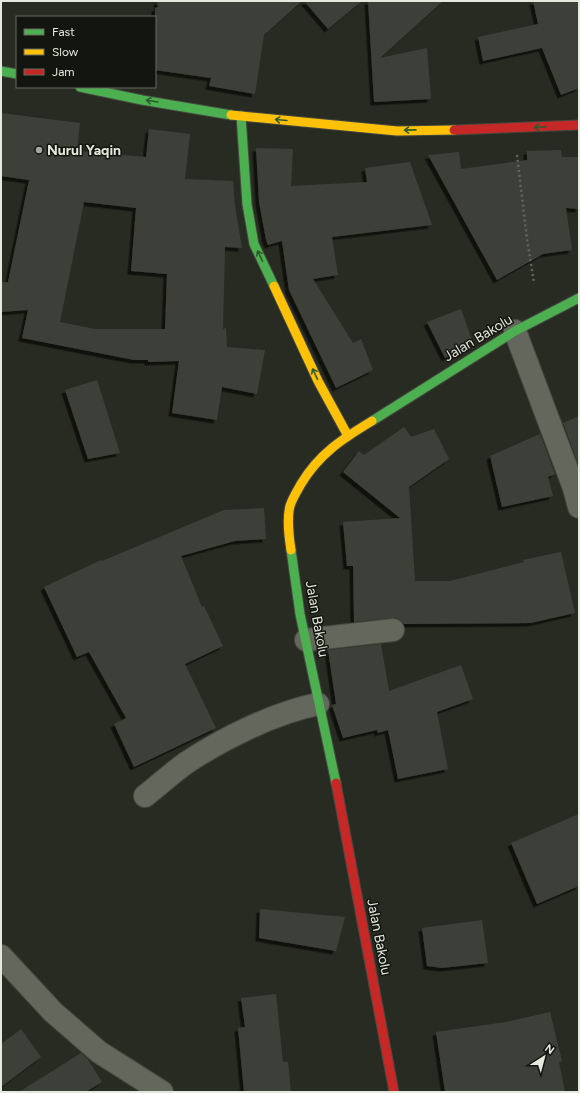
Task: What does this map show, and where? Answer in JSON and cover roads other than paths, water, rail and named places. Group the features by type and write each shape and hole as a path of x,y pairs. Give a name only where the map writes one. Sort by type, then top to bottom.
{"main road":[{"path":"1,71 16,74"},
{"path":"85,88 142,100 241,116 397,131 513,128 579,124"},
{"path":"241,116 246,204 254,244 318,381 347,433"},
{"name":"Jalan Bakolu","path":"394,1092 341,808 314,705 306,640 300,614 289,537 290,506 309,471 323,455 347,433 515,331 579,298"}],"street":[{"path":"515,331 577,494"},
{"path":"306,640 393,630"},
{"path":"145,796 185,764 215,745 285,712 314,705"},
{"path":"1,956 53,1012 93,1047 162,1092"}],"place":[{"name":"Nurul Yaqin","path":"39,150"}]}
